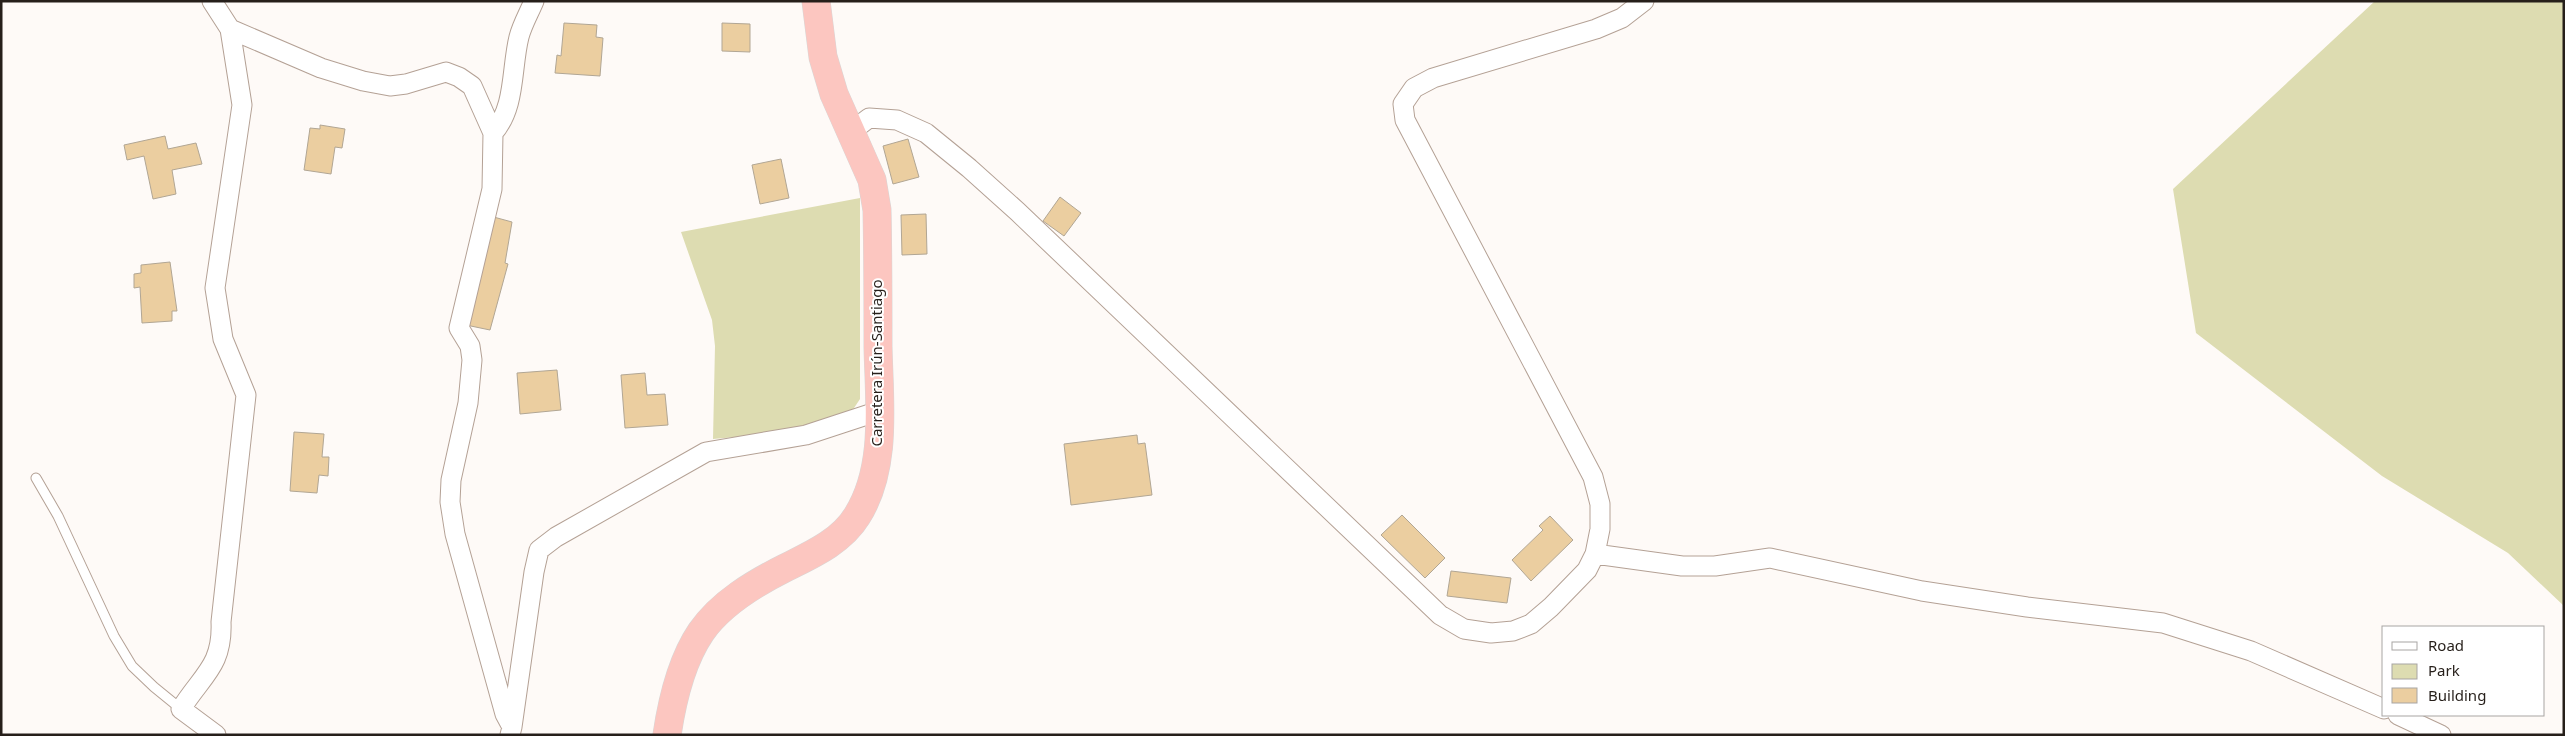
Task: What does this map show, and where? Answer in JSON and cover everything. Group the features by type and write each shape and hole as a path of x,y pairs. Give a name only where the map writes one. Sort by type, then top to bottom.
{"highway":[{"name":"Carretera Irún-Santiago","path":"667,735 684,668 702,631 733,600 759,581 818,552 841,536 857,516 871,486 879,444 877,210 872,180 852,131 834,94 823,57 816,1"}],"street":[{"path":"212,1 230,29 242,105 214,288 223,339 246,395 221,622 222,643 216,659 181,709 216,735"},
{"path":"493,133 501,124 511,94 519,36 534,1"},
{"path":"852,131 868,118 896,120 926,133 1018,212 1440,615 1464,629 1491,634 1531,624 1587,570 1595,554 1600,530 1600,504 1593,477 1405,120 1403,104 1414,88 1433,78 1596,28 1622,18 1644,1"},
{"path":"230,29 321,68 363,81 390,86 406,84 446,72 460,76 472,86 493,133 492,189 459,328 470,346 472,360 468,403 451,480 450,502 455,534 511,731"},
{"path":"511,731 534,572 539,550 556,537 706,452 806,435 879,411"},
{"path":"1595,554 1682,566 1715,566 1770,558 1922,591 2027,607 2163,623 2251,651 2382,708"},
{"path":"2400,716 2441,735"}],"lane":[{"path":"36,478 58,516 114,636 132,666 154,688 181,709"}],"green space":[{"path":"2375,1 2564,1 2564,606 2508,553 2382,476 2196,333 2173,189"},
{"path":"860,198 860,399 850,414 791,432 713,439 715,346 712,320 681,232"}],"building":[{"path":"564,23 597,25 596,37 603,38 600,76 555,73 557,55 561,56"},
{"path":"722,23 750,24 750,52 722,51"},
{"path":"320,125 345,129 342,148 335,147 331,174 304,170 310,128 320,129"},
{"path":"165,136 168,149 196,143 202,164 172,170 176,194 153,199 144,156 127,160 124,145"},
{"path":"908,139 919,177 893,184 883,146"},
{"path":"781,159 789,198 760,204 752,165"},
{"path":"1060,197 1081,213 1064,236 1043,221"},
{"path":"926,214 927,254 902,255 901,215"},
{"path":"490,216 512,222 505,263 508,264 490,330 466,325"},
{"path":"170,262 177,311 172,311 172,321 142,323 140,287 134,288 134,274 141,273 141,265"},
{"path":"557,370 561,410 520,414 517,373"},
{"path":"645,373 647,395 665,394 668,425 625,428 621,375"},
{"path":"294,432 324,434 322,457 329,457 328,476 319,475 317,493 290,491"},
{"path":"1137,435 1138,444 1145,443 1152,495 1071,505 1064,444"},
{"path":"1402,515 1445,558 1425,578 1381,535"},
{"path":"1550,516 1573,540 1531,581 1512,560 1543,530 1539,526"},
{"path":"1451,571 1511,578 1507,603 1447,596"}]}
